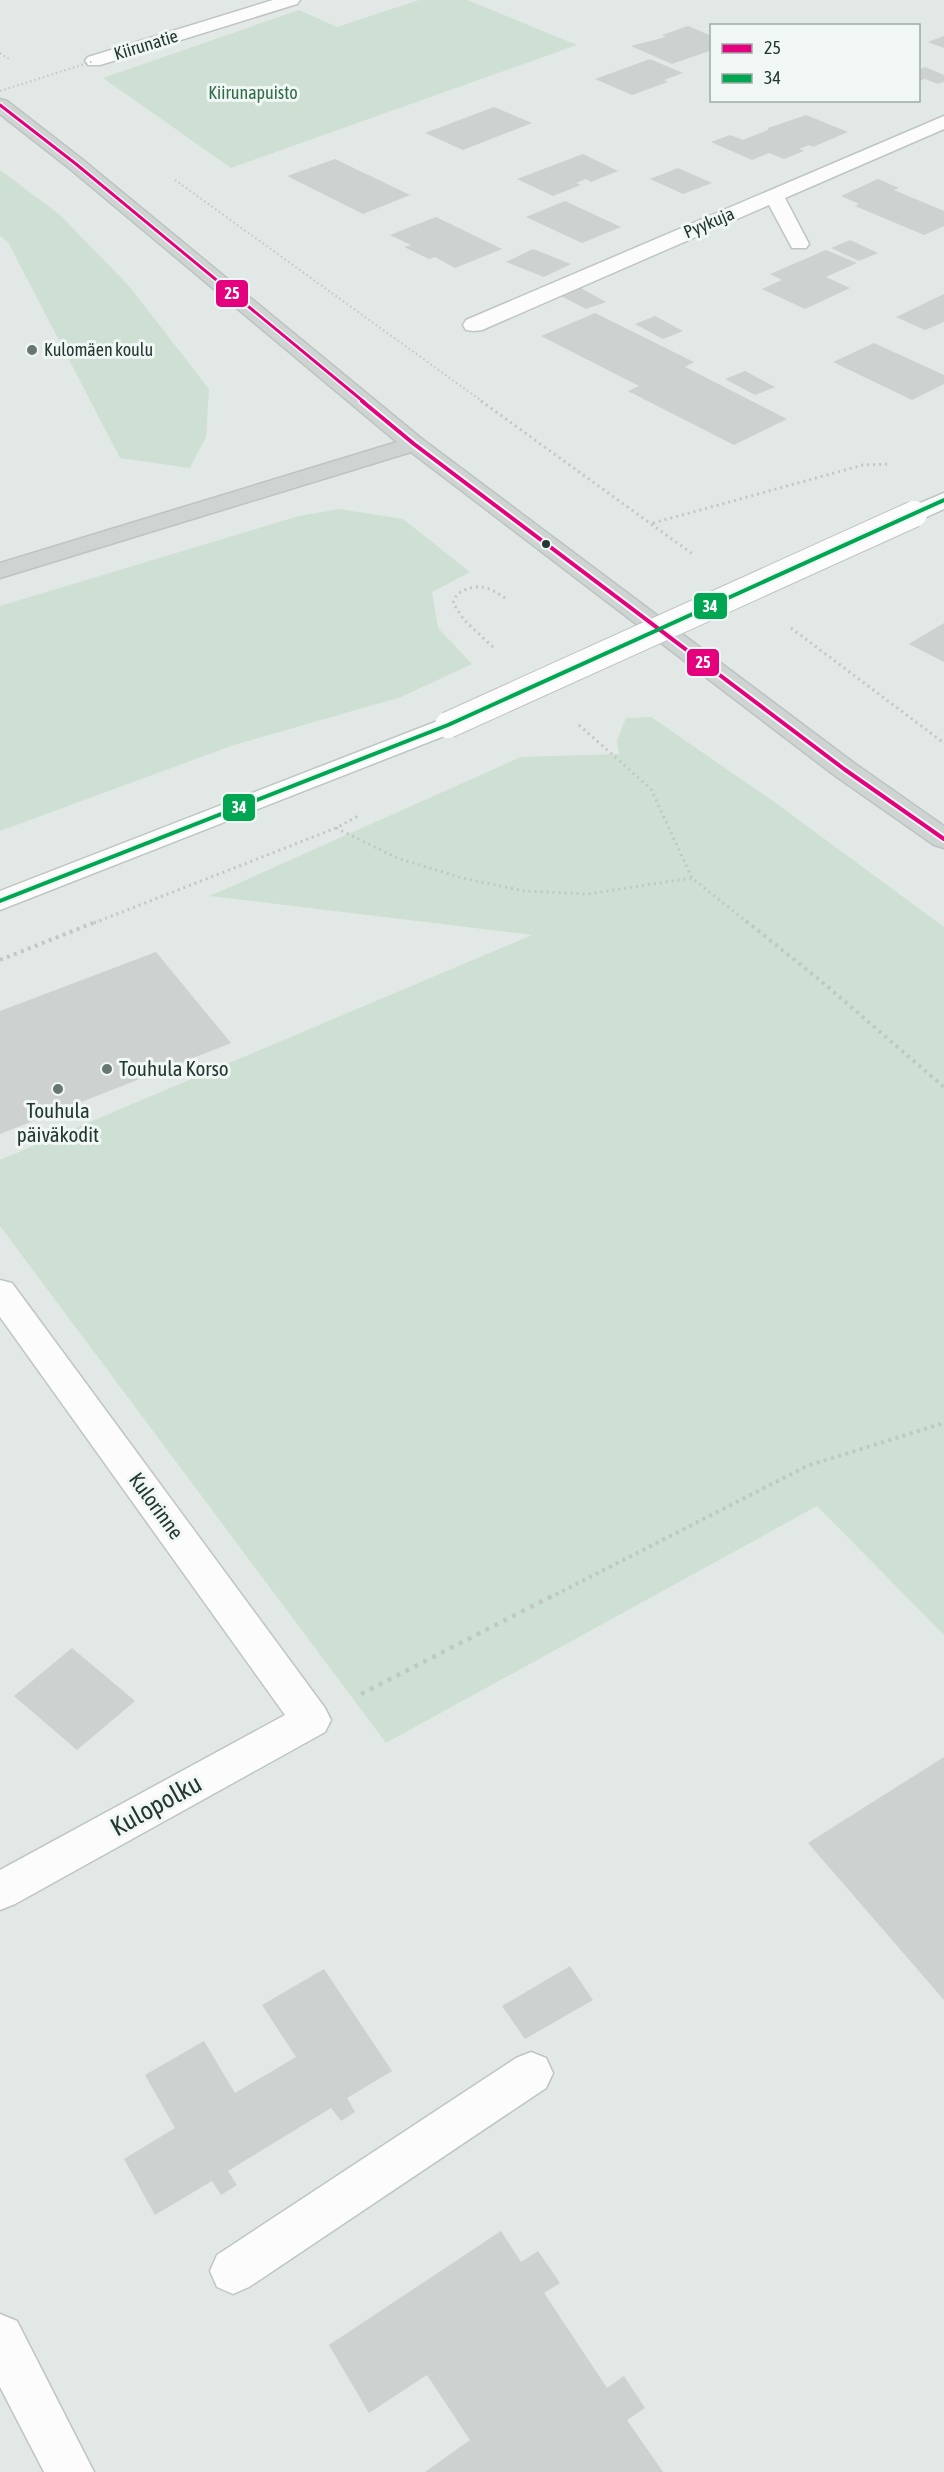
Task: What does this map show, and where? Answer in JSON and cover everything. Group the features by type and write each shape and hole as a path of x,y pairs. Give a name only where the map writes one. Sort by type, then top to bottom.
{"main road":[{"path":"0,105 76,164 414,444 844,769 944,839"},
{"path":"0,571 414,444"}],"street":[{"name":"Kiirunatie","path":"94,61 291,0"},
{"name":"Pyykuja","path":"474,325 944,122"},
{"path":"774,195 799,244"},
{"path":"0,901 448,725 944,500"},
{"name":"Kulorinne","path":"0,1292 311,1720"},
{"name":"Kulopolku","path":"0,1891 311,1720"},
{"path":"233,2271 531,2073"},
{"path":"0,2338 70,2472"}],"path":[{"path":"0,53 10,60"},
{"name":"Kiirunatie","path":"0,91 94,61"},
{"path":"29,74 39,81"},
{"path":"173,178 700,559"},
{"path":"653,524 863,465 893,464"},
{"path":"784,623 944,743"},
{"path":"0,960 336,828 366,812"},
{"path":"336,828 397,858 462,878 524,891 588,894 692,878 821,981 944,1087"},
{"path":"311,1720 807,1466 944,1424"}],"green space":[{"name":"Kiirunapuisto","path":"419,0 467,0 577,45 231,168 103,78 299,10 337,27"},
{"path":"0,170 60,215 129,286 209,389 206,437 190,468 120,458 8,242 0,236"},
{"path":"339,509 403,519 470,572 432,592 438,628 472,664 401,697 231,746 0,831 0,606 299,516"},
{"path":"651,717 773,801 944,927 944,1635 817,1506 386,1743 0,1226 0,1160 532,935 210,896 521,757 619,754 617,740 626,718"}],"building":[{"path":"688,26 710,35 710,51 672,64 631,46 666,37 662,35"},
{"path":"944,36 944,48 928,42"},
{"path":"650,59 683,73 664,80 668,82 632,95 595,79"},
{"path":"925,67 944,75 944,82 938,84 925,79 920,80 920,69"},
{"path":"494,107 532,123 463,150 425,133"},
{"path":"806,115 848,132 813,147 809,145 799,149 804,151 784,159 769,153 752,160 711,142 730,135 743,140 768,130 768,128"},
{"path":"583,154 618,171 591,182 586,179 576,183 581,185 553,196 517,179"},
{"path":"335,159 410,195 363,214 287,176"},
{"path":"678,168 712,183 683,194 650,179"},
{"path":"878,179 899,188 894,190 944,211 944,226 924,235 855,206 859,204 841,196"},
{"path":"565,201 621,227 582,243 526,217"},
{"path":"436,217 502,249 455,268 435,257 429,259 404,247 411,245 390,235"},
{"path":"850,240 878,253 859,261 831,248"},
{"path":"533,249 571,264 544,277 506,262"},
{"path":"826,250 857,263 826,277 850,288 805,309 762,289 782,280 770,274"},
{"path":"579,287 606,302 586,309 559,295"},
{"path":"944,294 944,322 925,330 896,317"},
{"path":"595,313 694,362 685,367 787,419 734,445 628,391 639,386 541,336"},
{"path":"655,316 683,331 663,339 635,324"},
{"path":"874,343 944,375 944,384 912,400 833,362"},
{"path":"745,371 775,387 755,395 725,379"},
{"path":"944,623 944,662 909,644"},
{"name":"Touhula päiväkodit","path":"156,952 231,1043 0,1134 0,1011"},
{"path":"72,1648 135,1701 77,1750 14,1696"},
{"path":"944,1757 944,2000 808,1843"},
{"path":"570,1966 593,2000 525,2039 502,2006"},
{"path":"324,1969 392,2071 347,2098 355,2112 341,2121 331,2108 228,2171 237,2185 221,2195 212,2181 155,2215 124,2159 175,2128 145,2075 204,2041 235,2093 296,2057 262,2005"},
{"path":"501,2231 521,2262 538,2251 560,2283 544,2293 607,2388 624,2376 645,2408 627,2420 663,2472 425,2472 470,2440 427,2375 369,2413 329,2345"}],"transit line":[{"name":"25","path":"0,105 76,164 414,444 844,769 944,839"},
{"name":"34","path":"0,901 448,725 944,500"}],"place":[{"name":"Kulomäen koulu","path":"32,350"},
{"name":"Touhula Korso","path":"107,1069"},
{"name":"Touhula päiväkodit","path":"58,1089"}]}
